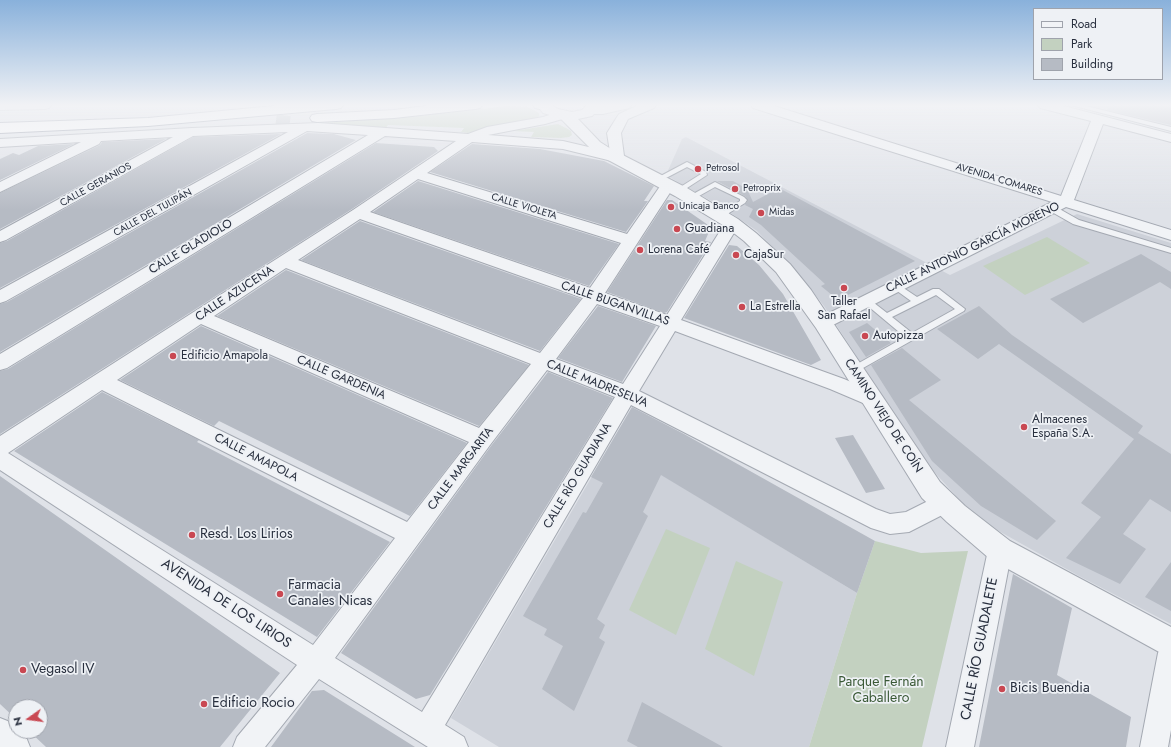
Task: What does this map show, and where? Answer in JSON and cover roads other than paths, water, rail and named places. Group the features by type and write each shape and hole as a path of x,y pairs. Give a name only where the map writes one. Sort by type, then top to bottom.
{"street":[{"path":"2,144 61,140"},
{"path":"0,188 96,140"},
{"name":"CALLE GERANIOS","path":"0,237 178,140"},
{"name":"CALLE DEL TULIPÁN","path":"0,297 284,140"},
{"name":"CALLE GLADIOLO","path":"0,363 369,140"},
{"name":"CALLE AZUCENA","path":"0,447 200,317 467,140"},
{"path":"495,140 563,145 619,158 615,140"},
{"path":"563,145 579,140"},
{"name":"CAMINO VIEJO DE COÍN","path":"589,140 594,145 674,188 728,220 750,237 783,268 823,323 920,474 931,490 944,503 1000,550 1171,643"},
{"name":"CAMINO VIEJO DE COÍN","path":"603,140 619,158"},
{"name":"AVENIDA COMARES","path":"862,140 1059,205 1171,235"},
{"name":"CALLE ANTONIO GARCÍA MORENO","path":"823,323 1059,205 1089,140"},
{"name":"CALLE VIOLETA","path":"416,174 632,241"},
{"name":"CALLE MARGARITA","path":"247,747 316,662 483,439 594,296 632,241 674,188"},
{"name":"CALLE BUGANVILLAS","path":"358,213 671,323 837,384 870,398"},
{"name":"CALLE RÍO GUADIANA","path":"426,730 671,323 728,220"},
{"name":"CALLE MADRESELVA","path":"285,261 628,394 871,518 890,524 909,522 944,503"},
{"name":"CALLE GARDENIA","path":"200,317 483,439"},
{"name":"CALLE AMAPOLA","path":"102,380 411,535"},
{"name":"AVENIDA DE LOS LIRIOS","path":"0,459 316,662 452,746"},
{"name":"CALLE RÍO GUADALETE","path":"960,747 1000,550"},
{"path":"1154,747 1171,653"}],"lane":[{"path":"687,164 704,173 704,175 684,187 674,188 666,176 687,164"},
{"path":"1059,205 1076,222 1171,251"},
{"path":"896,286 917,301"},
{"path":"853,370 961,309 936,291 886,317"},
{"path":"866,301 911,337"}],"place":[{"name":"Petrosol","path":"698,169"},
{"name":"Petroprix","path":"735,189"},
{"name":"Unicaja Banco","path":"671,207"},
{"name":"Midas","path":"761,213"},
{"name":"Guadiana","path":"677,229"},
{"name":"Lorena Café","path":"640,250"},
{"name":"CajaSur","path":"736,255"},
{"name":"Taller San Rafael","path":"844,288"},
{"name":"La Estrella","path":"742,307"},
{"name":"Autopizza","path":"865,336"},
{"name":"Edificio Amapola","path":"173,356"},
{"name":"Almacenes España S.A.","path":"1024,427"},
{"name":"Resd. Los Lirios","path":"192,535"},
{"name":"Farmacia Canales Nicas","path":"280,594"},
{"name":"Vegasol IV","path":"23,670"},
{"name":"Bicis Buendia","path":"1002,689"},
{"name":"Edificio Rocio","path":"204,704"}],"park label":[{"name":"Parque Fernán Caballero","path":"881,692"}]}
